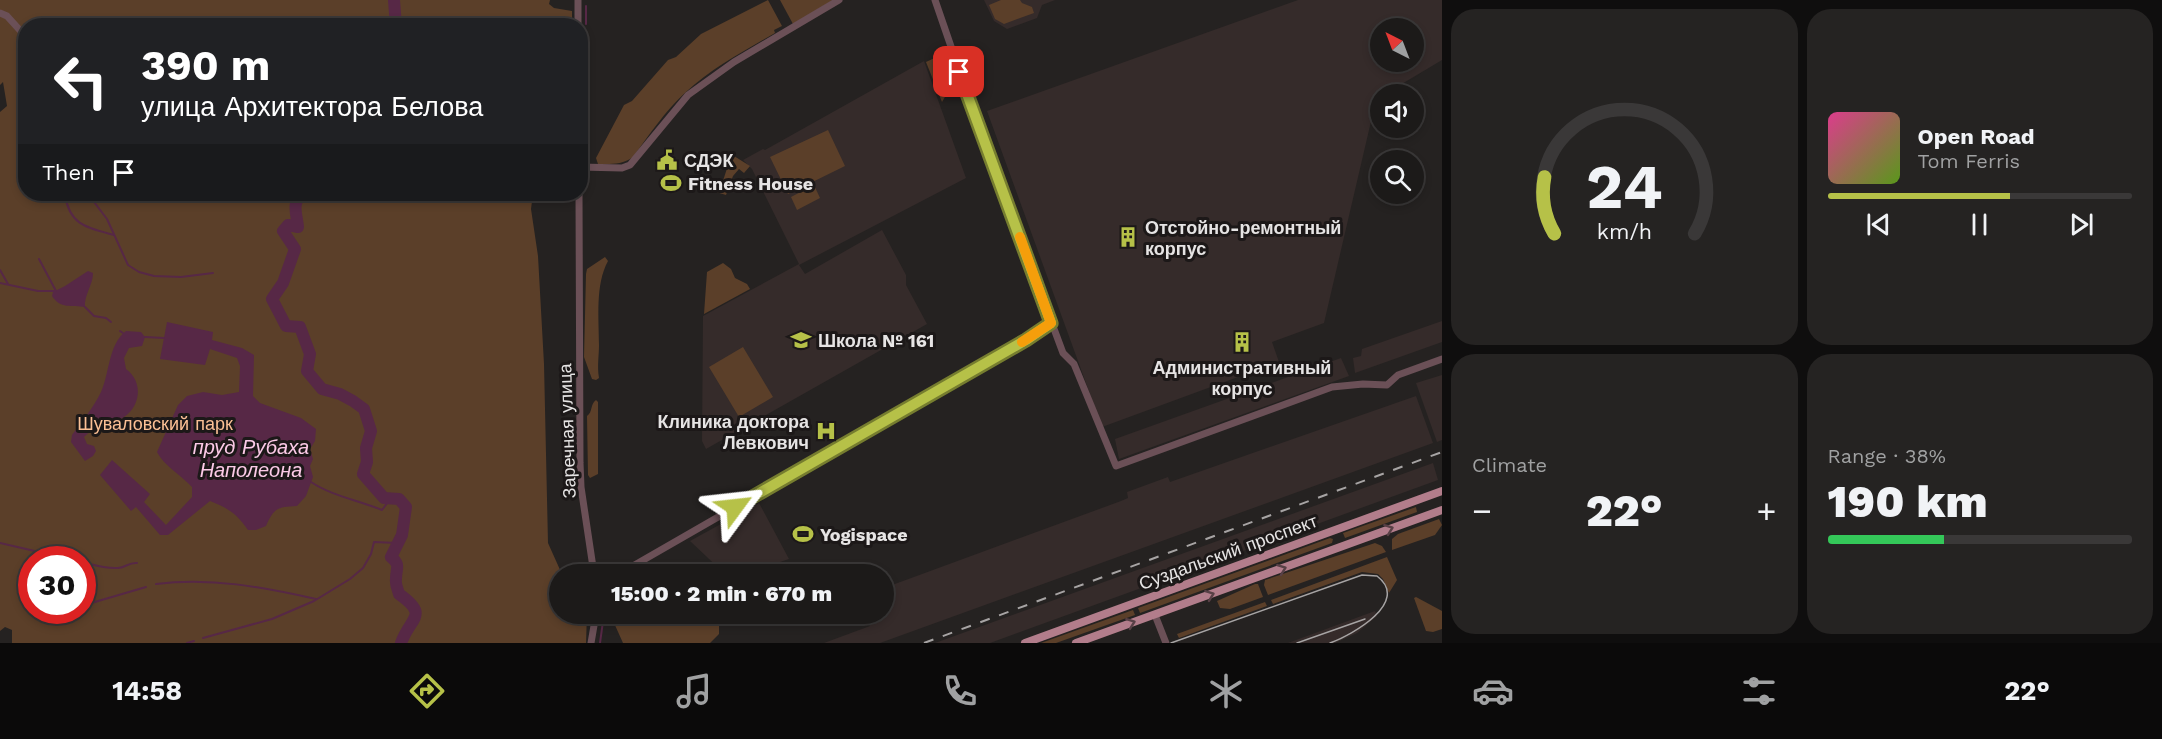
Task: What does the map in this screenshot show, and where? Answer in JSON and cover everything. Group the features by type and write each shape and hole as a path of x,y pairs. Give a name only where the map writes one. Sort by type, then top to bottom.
{"main road":[{"name":"Суздальский проспект","path":"1025,643 1442,491"},
{"name":"Суздальский проспект","path":"1076,643 1442,510"},
{"path":"1333,532 1341,538 1336,548"}],"street":[{"path":"578,0 578,18"},
{"path":"588,167 622,168 630,165 688,94 734,62 839,0"},
{"path":"935,0 980,132 1051,323 1063,353 1074,364 1116,466 1332,387 1362,384 1387,385 1398,375 1442,359"},
{"path":"0,13 7,16 18,28"},
{"name":"Заречная улица","path":"579,201 580,475 593,564"},
{"path":"636,564 1026,340 1051,323"},
{"path":"1155,615 1166,643"},
{"path":"591,643 594,624"}],"shaded area":[{"path":"984,0 1055,0 1042,5 1037,18 1007,29 994,21"},
{"path":"1298,0 1442,0 1442,60 1424,71 1424,18 1370,18 1370,72 1422,72 1402,84 1370,84 1370,126 1324,323 1272,342 1279,362 1102,427 987,111"},
{"path":"924,61 966,178 799,265 805,274 882,230 906,275 906,285 927,324 706,449 702,441 703,316 799,264 752,169 743,160"},
{"path":"1442,321 1442,342 1355,373 1353,358 1361,356 1362,349"},
{"path":"1341,358 1349,376 1119,459 1115,439"},
{"path":"1442,375 1442,440 1437,442 1416,383"},
{"path":"1416,396 1433,443 880,643 824,643 870,626 869,624 894,624 894,584 1121,501 1128,498 1127,492 1168,477 1170,482"},
{"path":"1433,463 1438,480 990,643 935,643"},
{"path":"759,503 789,559 774,564 714,564 690,541"},
{"path":"1375,611 1377,616 1357,633 1335,643 1288,643"}],"green space":[{"name":"Шуваловский парк","path":"0,0 550,0 549,4 554,8 572,11 572,18 18,18 18,201 532,201 531,209 538,256 544,364 548,543 557,564 549,564 549,624 587,624 586,643 12,643 12,630 5,627 0,631 0,112 7,106 3,82 0,85"},
{"path":"768,0 782,26 774,30 775,33 740,53 696,83 664,115 629,160 621,163 598,164 596,158 624,105 632,101 668,60 676,57 701,34"},
{"path":"780,0 833,0 793,24"},
{"path":"1001,0 1020,0 1032,7 1034,13 1004,24 995,19 989,5"},
{"path":"943,54 953,83 942,102 926,62"},
{"path":"828,130 845,166 788,194 770,157"},
{"path":"731,156 750,166 744,173 739,169 733,176 726,195 716,192 718,187 721,187"},
{"path":"814,185 820,198 797,210 791,197"},
{"path":"605,257 608,261 599,291 599,378 596,380 592,379 584,357 586,274 587,269"},
{"path":"723,263 731,269 735,278 747,284 750,289 704,314 707,272"},
{"path":"743,347 773,397 739,417 709,367"},
{"path":"596,400 598,402 598,474 590,478 588,475 587,416"},
{"path":"1416,507 1417,512 1345,538 1343,533"},
{"path":"1439,519 1442,525 1435,535 1392,550 1392,539 1398,534"},
{"path":"1330,538 1333,539 1332,543 1140,613 1138,608"},
{"path":"1375,543 1382,546 1386,552 1268,595 1264,585 1265,580"},
{"path":"1387,557 1397,580 1389,593 1383,579 1378,574 1362,572 1273,604 1271,600"},
{"path":"1258,584 1263,597 1230,609 1220,608 1217,601"},
{"path":"1414,598 1442,611 1442,629 1433,632 1426,631"},
{"path":"1265,602 1267,606 1179,638 1177,634"},
{"path":"1133,610 1135,615 1056,643 1041,643"},
{"path":"614,624 719,624 719,634 710,643 623,643"}],"water":[{"path":"88,271 93,273 85,307 67,306 55,300 52,296 53,292"},
{"name":"пруд Рубаха Наполеона","path":"167,322 213,332 212,340 242,348 254,355 253,396 260,403 301,418 316,429 315,441 310,449 313,459 310,466 313,477 306,496 297,506 285,507 274,512 266,526 248,530 232,512 210,501 168,535 160,535 136,507 131,511 100,475 112,460 150,494 144,502 166,525 192,497 192,487 168,466 157,452 178,405 187,396 203,392 222,395 239,392 240,366 237,358 210,349 205,365 160,359"},
{"path":"126,331 141,332 145,337 142,346 129,348 124,358 126,369 132,374 138,388 136,402 128,414 121,419 102,421 84,437 87,444 94,446 96,451 85,461 71,442 72,435 98,398 113,351"}],"waterway":[{"path":"394,0 395,18"},
{"path":"586,6 586,18"},
{"path":"66,201 75,219 81,224 114,235"},
{"path":"93,201 107,219 128,265 139,272 154,276 181,277 213,273"},
{"path":"297,201 298,227 288,225 283,231 295,249 283,283 272,299 286,326 300,327 310,354 307,371 322,389 340,394 364,409 371,431 366,448 367,462 363,474 384,498 399,499 406,507 402,535 391,557 397,565 396,583 399,594 414,607 416,612 401,643"},
{"path":"0,283 38,291 56,291 39,259 56,291"},
{"path":"0,270 8,284"},
{"path":"85,307 94,316 106,318 111,322"},
{"path":"145,337 164,338"},
{"path":"311,482 336,494 382,510 391,498"},
{"path":"203,638 272,619 314,601 350,579 363,568 371,554 374,542 397,543"},
{"path":"0,543 18,547"},
{"path":"96,565 120,568 137,563"},
{"path":"156,584 217,583 256,587 316,599"},
{"path":"96,602 146,587"},
{"path":"600,643 603,624"},
{"path":"187,643 194,641"}],"tram line":[{"path":"1171,643 1362,575 1377,576 1386,586 1387,596 1383,607 1364,625 1330,643"},
{"path":"1297,643 1365,619"}],"railway":[{"path":"924,643 1442,452"}],"slow traffic":[{"path":"1020,237 1051,323 1022,342"}],"place":[{"name":"СДЭК","path":"667,160"},
{"name":"Fitness House","path":"671,183"},
{"name":"Отстойно-ремонтный корпус","path":"1128,237"},
{"name":"Школа № 161","path":"801,340"},
{"name":"Административный корпус","path":"1242,342"},
{"name":"Клиника доктора Левкович","path":"826,431"},
{"name":"Yogispace","path":"803,534"}],"route":[{"path":"735,507 1026,340 1051,323 959,72"}]}
